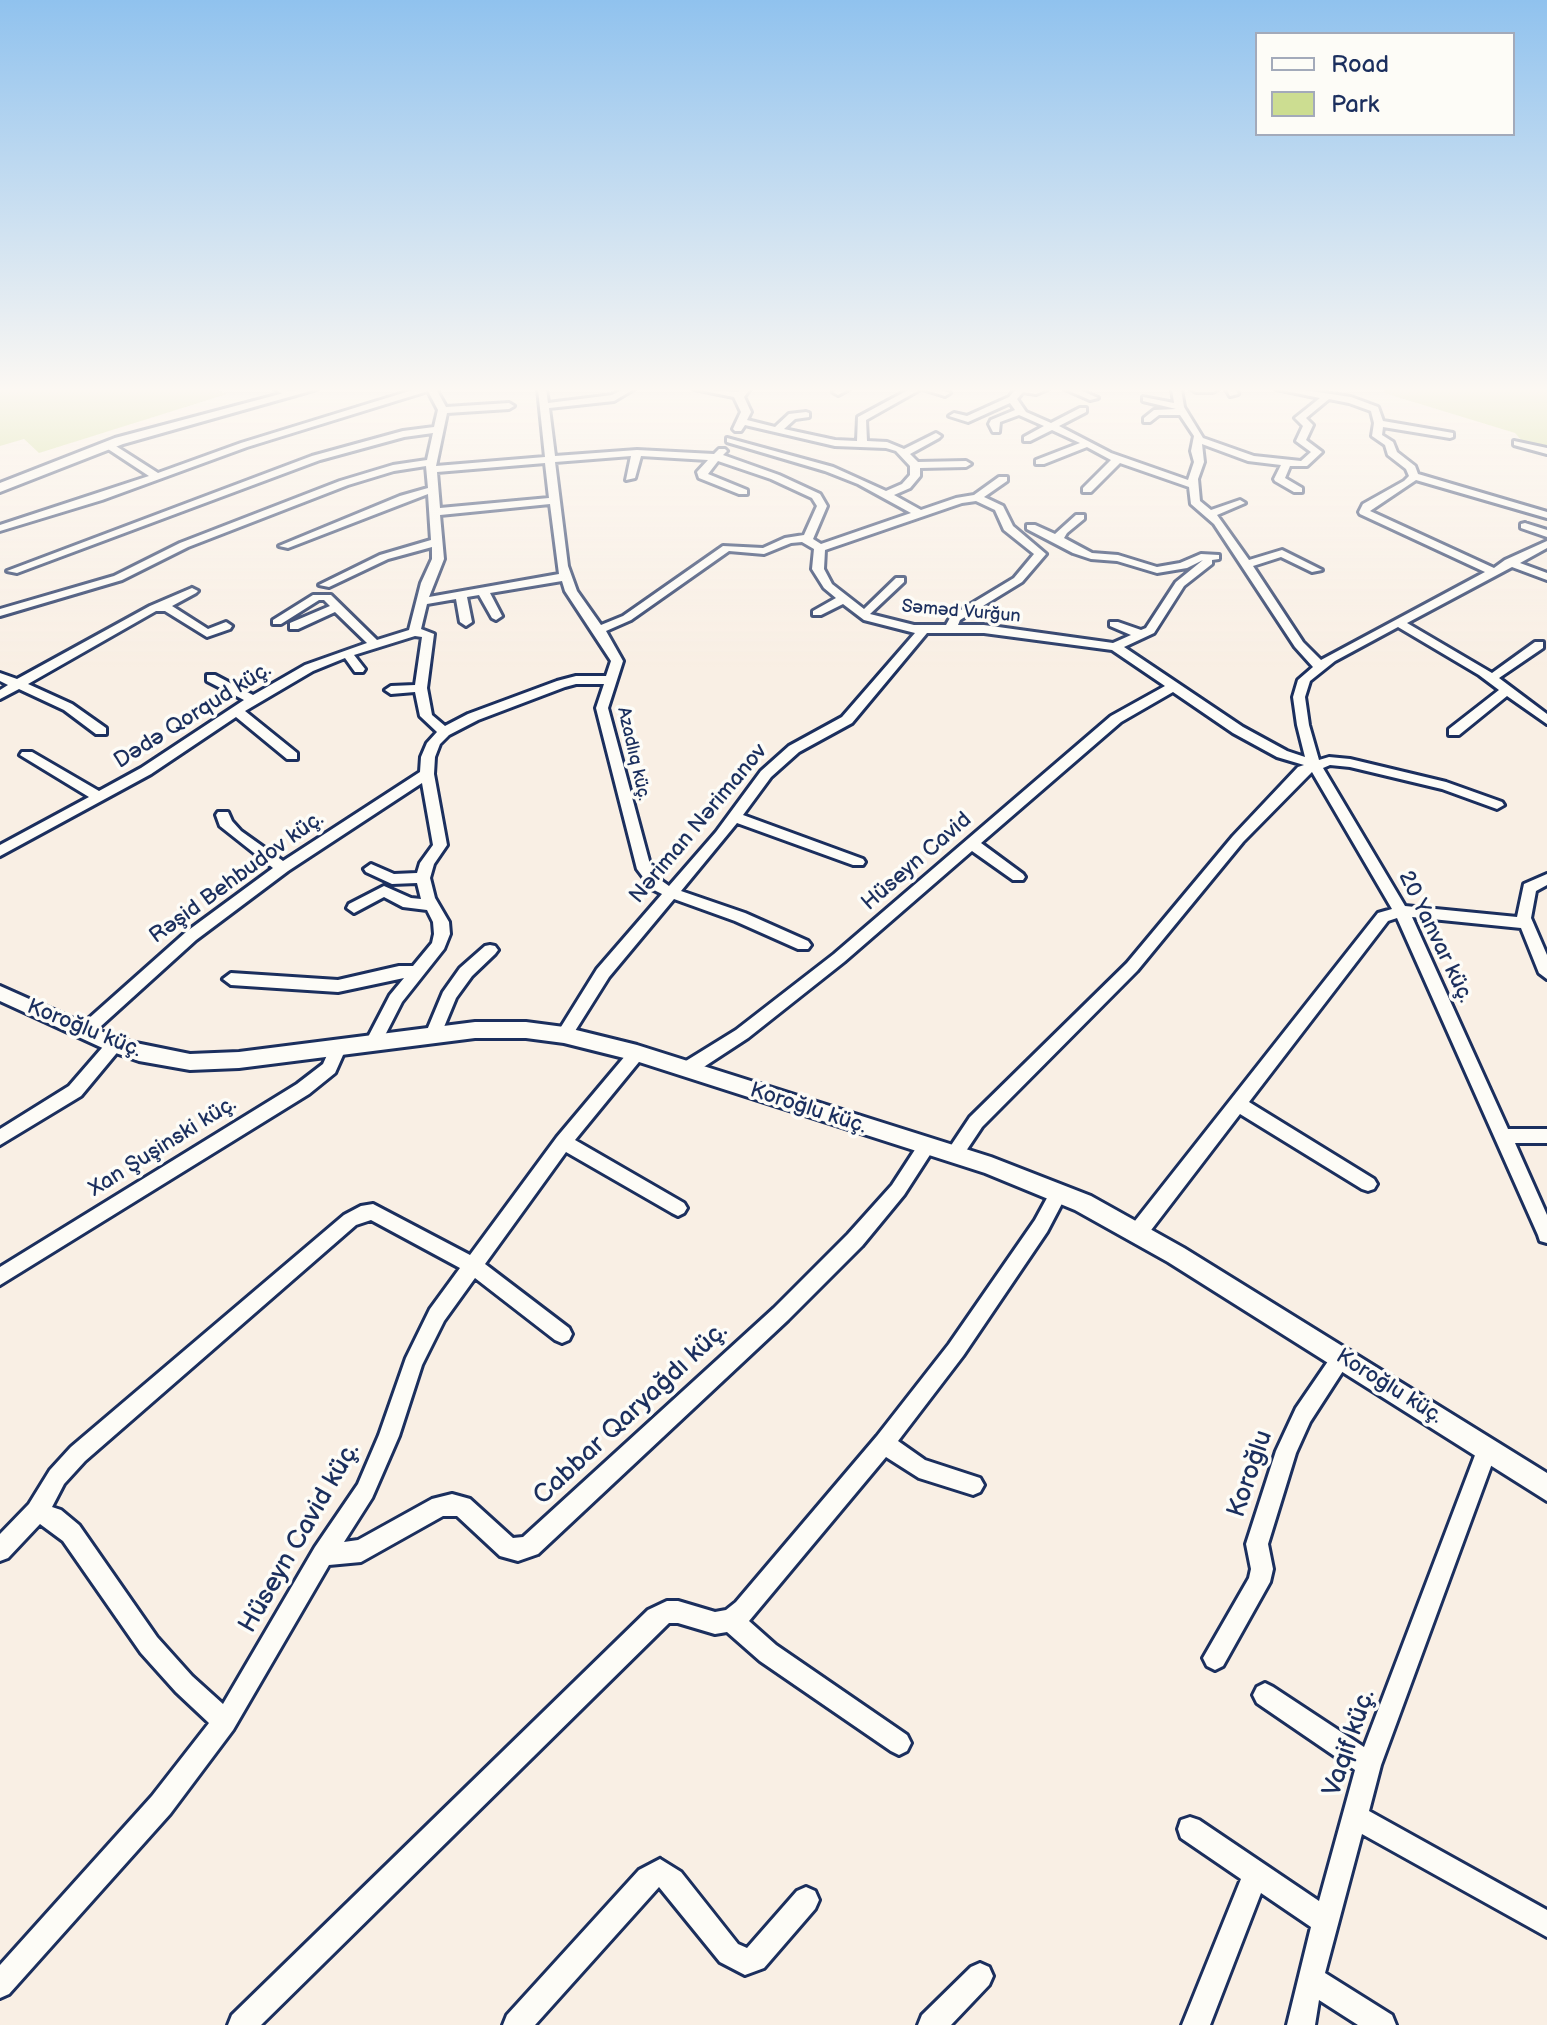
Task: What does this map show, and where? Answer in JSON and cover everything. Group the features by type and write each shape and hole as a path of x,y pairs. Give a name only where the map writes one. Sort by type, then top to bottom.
{"street":[{"path":"0,528 137,484"},
{"path":"13,571 248,484"},
{"path":"0,613 118,578 184,545 343,484"},
{"path":"431,484 438,559 421,602 414,632 428,634 421,688 426,716 444,732"},
{"name":"Azadlıq küç.","path":"554,484 564,577 617,661 602,708 638,854 649,877 669,892"},
{"path":"722,484 743,492"},
{"path":"789,484 816,496 822,506 808,539"},
{"path":"861,484 921,514"},
{"path":"887,494 909,484"},
{"path":"599,630 627,618 727,548 764,551 794,539 808,539 820,548 977,498 997,484"},
{"path":"1087,490 1094,484"},
{"path":"1189,484 1193,485 1195,502 1210,514 1299,644 1319,666 1547,544"},
{"path":"1287,484 1298,490"},
{"path":"1407,484 1367,506 1364,512 1492,571"},
{"path":"1440,484 1547,515"},
{"path":"284,546 431,490"},
{"path":"951,627 955,618 1018,580 1040,554 1008,528 999,508 977,498"},
{"path":"434,512 556,500"},
{"path":"1210,514 1240,503"},
{"path":"1058,539 1059,533 1080,517"},
{"path":"1525,526 1547,534"},
{"path":"1031,527 1091,556 1118,558 1157,570 1189,568 1234,548"},
{"path":"325,585 384,557 438,542"},
{"name":"Səməd Vurğun","path":"820,548 820,574 842,600 873,621 923,629 951,627 1115,647 1268,747 1314,764 1329,761 1388,770 1497,805"},
{"path":"1246,564 1282,553 1316,570"},
{"path":"1509,562 1547,577"},
{"path":"1115,647 1155,626 1189,568"},
{"path":"421,602 564,577"},
{"path":"860,614 868,611 900,580"},
{"path":"0,695 135,617 192,591"},
{"path":"483,592 496,616"},
{"path":"277,622 317,597 327,597 374,643"},
{"path":"461,597 466,622"},
{"path":"817,613 842,600"},
{"path":"162,606 200,631 207,633 226,626"},
{"path":"294,626 337,607"},
{"path":"861,631 873,621"},
{"path":"1397,622 1492,678 1547,720"},
{"path":"1114,624 1143,635"},
{"name":"Nəriman Nərimanov","path":"564,1035 603,973 735,817 751,792 781,760 853,714 918,639 923,629"},
{"name":"Dədə Qorqud küç.","path":"0,851 146,771 253,700 309,668 374,643 414,632"},
{"path":"1492,678 1539,645"},
{"path":"347,653 359,669"},
{"name":"20 Yanvar küç.","path":"1319,666 1304,680 1299,697 1314,764 1401,911 1547,1235"},
{"path":"0,677 68,707 101,731"},
{"path":"211,678 253,700"},
{"path":"374,1041 396,999 439,945 442,934 441,922 431,905 423,878 427,863 440,845 427,774 428,757 434,743 444,732 473,717 561,684 576,680 612,680"},
{"name":"Hüseyn Cavid","path":"687,1069 742,1034 778,1006 1116,719 1174,686"},
{"path":"391,690 421,688"},
{"path":"1454,732 1507,690"},
{"path":"237,711 292,756"},
{"path":"27,755 99,797"},
{"path":"954,1155 976,1122 1132,967 1238,839 1303,770 1314,764"},
{"name":"Rəşid Behbudov küç.","path":"84,1032 168,954 283,868 427,774"},
{"path":"223,815 225,823 236,834 283,868"},
{"path":"735,817 858,862"},
{"path":"972,844 1018,877"},
{"path":"371,869 392,879 423,878"},
{"path":"1547,879 1529,888 1524,923 1547,973"},
{"path":"354,908 384,891 408,903 431,905"},
{"path":"669,892 740,917 803,945"},
{"path":"1138,1232 1383,917 1401,911 1524,923"},
{"path":"433,1035 449,996 466,972 490,950"},
{"path":"231,979 338,986 399,972 417,972"},
{"name":"Koroğlu küç.","path":"0,993 114,1045 168,1059 203,1062 433,1035 526,1030 564,1035 637,1053 1059,1192 1138,1232 1547,1488"},
{"path":"0,1138 75,1091 114,1045"},
{"name":"Xan Şuşinski küç.","path":"0,1277 303,1089 329,1068 339,1046"},
{"name":"Hüseyn Cavid küç.","path":"0,1985 161,1805 225,1722 323,1555 365,1491 389,1436 413,1364 437,1315 563,1142 637,1053"},
{"path":"1238,1104 1368,1184"},
{"path":"1502,1136 1547,1136"},
{"path":"563,1142 678,1208"},
{"name":"Cabbar Qaryağdı küç.","path":"323,1555 361,1551 440,1506 452,1505 462,1506 508,1548 518,1550 530,1546 781,1314 855,1240 898,1190 926,1147"},
{"path":"242,2025 656,1618 667,1612 678,1612 715,1623 731,1620 744,1610 884,1443 1011,1272 1059,1192"},
{"path":"0,1550 37,1512 57,1477 78,1454 350,1220 373,1212 472,1265 562,1334"},
{"name":"Koroğlu","path":"1215,1658 1259,1582 1262,1569 1257,1544 1286,1451 1303,1415 1342,1357"},
{"path":"884,1443 919,1468 973,1485"},
{"name":"Vaqif küç.","path":"1301,2025 1324,1920 1369,1765 1487,1450"},
{"path":"37,1512 53,1518 71,1533 149,1645 184,1684 225,1722"},
{"path":"731,1620 768,1653 899,1743"},
{"path":"1265,1695 1369,1765"},
{"path":"1354,1816 1547,1924"},
{"path":"1190,1829 1324,1920"},
{"path":"517,2025 648,1879 660,1872 672,1881 729,1953 745,1962 755,1959 806,1900"},
{"path":"1196,2025 1255,1876"},
{"path":"932,2025 980,1976"},
{"path":"1310,1979 1382,2025"}]}
